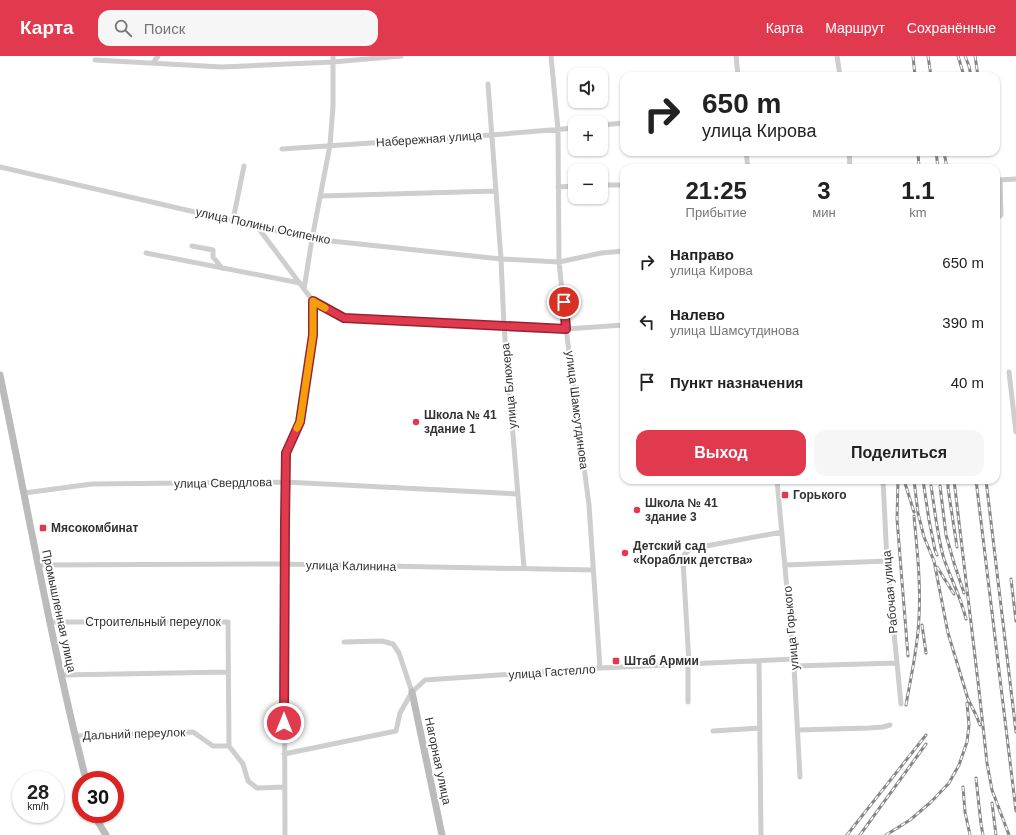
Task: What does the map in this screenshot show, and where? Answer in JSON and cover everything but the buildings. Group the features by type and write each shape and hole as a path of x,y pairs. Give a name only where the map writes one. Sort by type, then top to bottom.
{"main road":[{"name":"Промышленная улица","path":"0,375 50,622 84,771"},
{"name":"Нагорная улица","path":"412,692 442,835"},
{"path":"99,823 106,835"}],"street":[{"path":"153,63 158,56"},
{"path":"304,289 330,145 333,56"},
{"path":"95,60 222,66 333,62 401,56"},
{"name":"улица Шамсутдинова","path":"551,56 558,130 559,262 566,329 589,505 600,668"},
{"path":"736,56 738,72"},
{"path":"838,56 840,72"},
{"name":"улица Блюхера","path":"488,84 501,259 504,326 524,568"},
{"path":"608,125 620,124"},
{"name":"Набережная улица","path":"282,149 568,129"},
{"path":"233,220 244,166"},
{"name":"улица Полины Осипенко","path":"0,167 312,239 501,259 559,262 601,253 620,251"},
{"path":"1000,217 1000,180 1016,179"},
{"path":"608,185 620,185"},
{"path":"558,187 568,186"},
{"path":"321,196 496,191"},
{"path":"256,226 313,301 344,318 566,329 620,325"},
{"path":"192,246 213,250 213,257 222,268"},
{"path":"146,253 300,284"},
{"path":"285,835 284,564 286,453 300,422 313,335 313,301"},
{"path":"1009,372 1016,432"},
{"name":"улица Свердлова","path":"24,493 92,484 285,482 518,494"},
{"name":"улица Горького","path":"777,484 794,659 800,777"},
{"name":"Рабочая улица","path":"883,484 887,561 901,704"},
{"path":"688,702 684,555 690,549 782,532"},
{"path":"785,565 887,561"},
{"name":"улица Калинина","path":"38,565 284,564 593,570"},
{"name":"Строительный переулок","path":"50,622 228,622 229,746"},
{"path":"344,642 382,641 393,644 399,653 412,692"},
{"name":"улица Гастелло","path":"284,754 396,731 400,713 412,692 425,680 600,668 794,659"},
{"path":"759,661 761,835"},
{"path":"794,666 897,663"},
{"path":"62,675 228,672"},
{"path":"798,730 869,728 890,725"},
{"path":"713,731 760,728"},
{"name":"Дальний переулок","path":"75,736 193,732 213,746 229,746"},
{"path":"229,746 243,764 248,781 257,788 285,787"}],"railway":[{"path":"913,56 915,72"},
{"path":"928,56 930,72"},
{"path":"958,56 963,72"},
{"path":"965,56 970,72"},
{"path":"975,56 977,72"},
{"path":"918,156 919,164"},
{"path":"936,156 938,164"},
{"path":"945,156 946,164"},
{"path":"898,484 897,519 908,656"},
{"path":"905,484 914,512"},
{"path":"914,484 918,513 924,537 934,561 948,633 968,699 980,725"},
{"path":"924,484 929,520 937,555"},
{"path":"948,484 957,547"},
{"path":"954,484 987,763 992,790 1009,835"},
{"path":"976,484 1016,811"},
{"path":"986,484 1016,732"},
{"path":"931,486 944,559 966,619"},
{"path":"940,486 946,535 964,593"},
{"path":"906,705 916,650 919,617 919,579 914,516"},
{"path":"937,567 954,594"},
{"path":"1011,579 1016,621"},
{"path":"922,625 926,653"},
{"path":"886,835 910,820 931,802 949,783 959,765 967,742 969,725 967,703"},
{"path":"847,835 926,735"},
{"path":"860,835 926,744"},
{"path":"976,778 983,835"},
{"path":"963,787 965,812 970,835"},
{"path":"992,803 996,835"}],"slow traffic":[{"path":"297,428 300,422 313,335 313,301 325,308"}],"place":[{"name":"Школа № 41 здание 1","path":"416,422"},
{"name":"Горького","path":"785,495"},
{"name":"Школа № 41 здание 3","path":"637,510"},
{"name":"Мясокомбинат","path":"43,528"},
{"name":"Детский сад «Кораблик детства»","path":"625,553"},
{"name":"Штаб Армии","path":"616,661"}],"route":[{"path":"284,723 286,453 300,422 313,335 313,301 344,318 566,329 564,302"}]}
